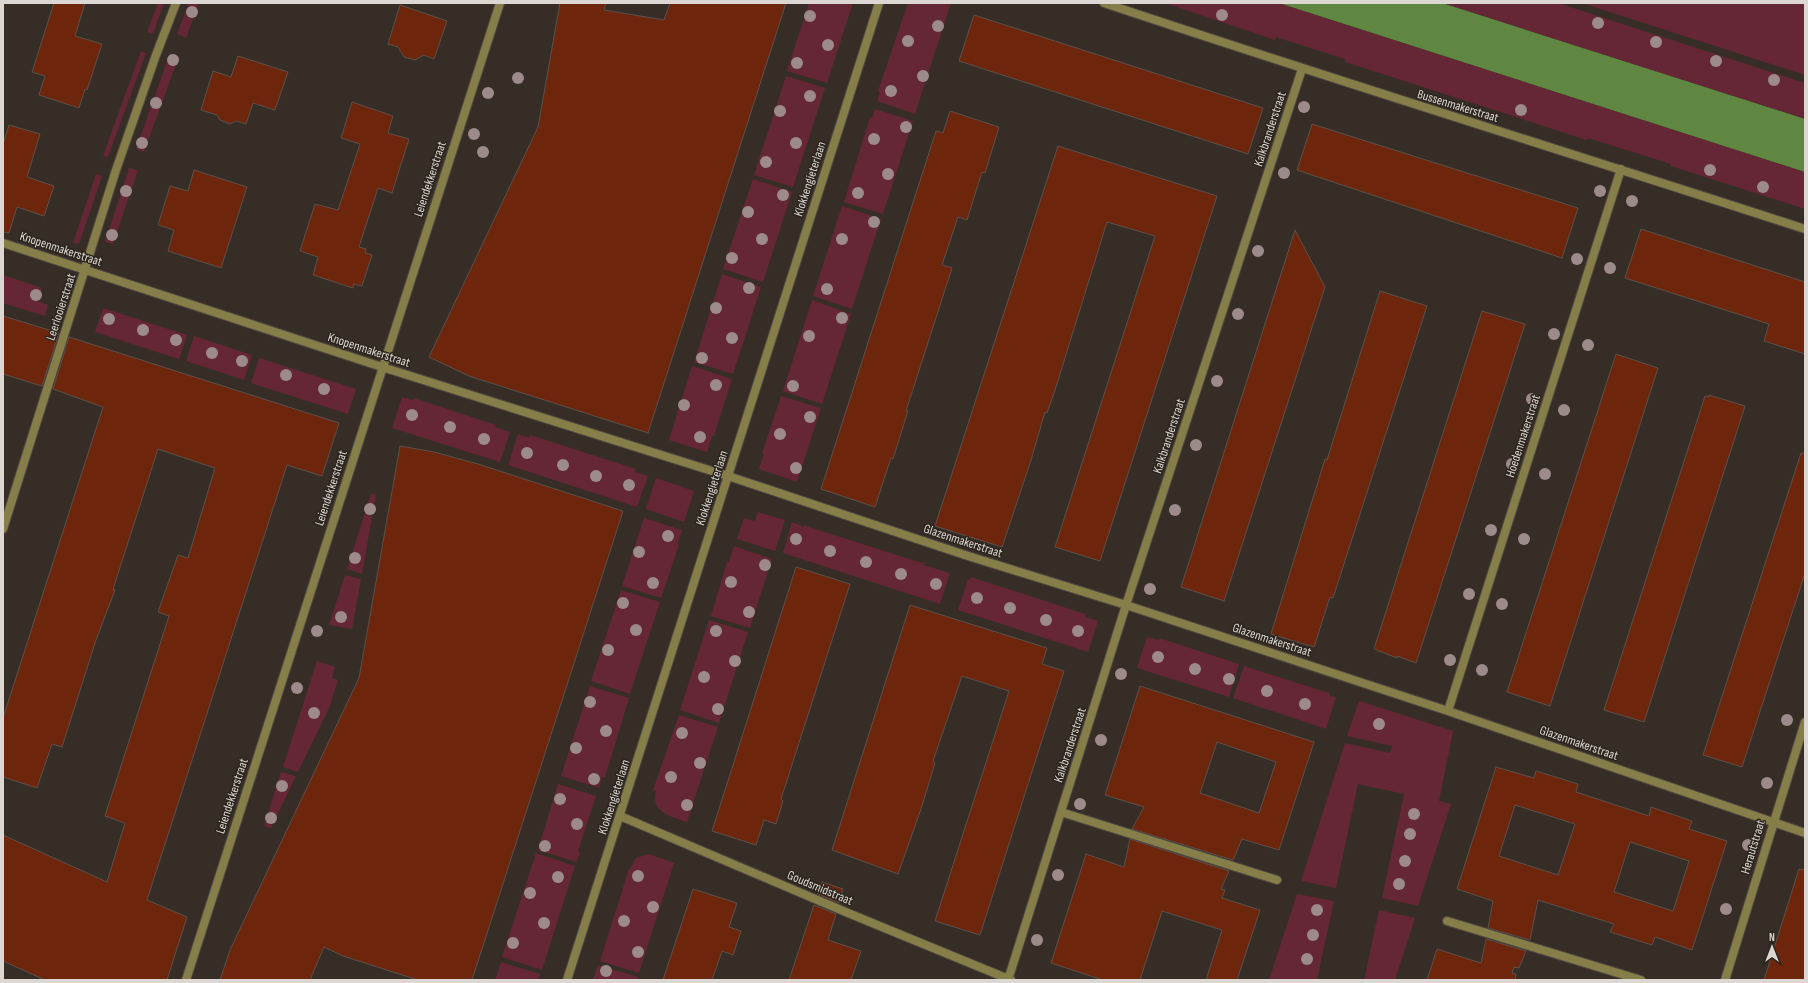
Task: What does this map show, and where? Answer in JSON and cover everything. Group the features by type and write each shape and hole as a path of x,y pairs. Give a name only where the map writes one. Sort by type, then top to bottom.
{"street":[{"name":"Leerlooierstraat","path":"3,529 116,170 156,55 176,3"},
{"name":"Leiendekkerstraat","path":"186,980 500,3"},
{"name":"Klokkengieterlaan","path":"568,980 879,3"},
{"name":"Bussenmakerstraat","path":"1104,3 1302,69 1621,169 1805,229"},
{"name":"Kalkbranderstraat","path":"1009,980 1126,605 1302,69"},
{"name":"Hoedenmakerstraat","path":"1448,711 1621,169"},
{"name":"Knopenmakerstraat","path":"3,243 382,367 728,476"},
{"name":"Glazenmakerstraat","path":"728,476 965,555 1126,605 1448,711 1805,833"},
{"name":"Herautstraat","path":"1725,980 1805,722"},
{"path":"1061,812 1277,880"},
{"name":"Goudsmidstraat","path":"620,816 1009,980"},
{"path":"1446,921 1641,980"}],"shaded area":[{"path":"158,3 164,3 153,34 147,32"},
{"path":"189,3 199,3 186,38 177,34"},
{"path":"809,3 853,3 827,83 787,71"},
{"path":"908,3 951,3 915,114 877,101 880,92 878,91"},
{"path":"1165,3 1279,3 1805,172 1805,209 1671,166 1671,164 1588,138 1587,140 1345,62 1345,59 1276,37 1275,40"},
{"path":"1279,3 1442,3 1805,119 1805,172"},
{"path":"1442,3 1558,3 1805,83 1805,119"},
{"path":"1582,3 1805,3 1805,75"},
{"path":"141,51 146,53 108,157 103,156"},
{"path":"170,53 179,56 144,152 136,149"},
{"path":"786,76 825,88 793,187 754,175"},
{"path":"875,109 913,121 883,214 844,202 870,117 872,118"},
{"path":"129,168 138,170 113,244 105,242"},
{"path":"96,174 102,176 79,244 73,243"},
{"path":"753,179 792,192 763,282 723,269"},
{"path":"842,206 881,219 852,309 813,296"},
{"path":"722,274 761,287 733,374 694,362"},
{"path":"3,275 42,288 38,301 48,305 45,316 3,303"},
{"path":"812,300 851,314 822,404 783,391"},
{"path":"103,308 187,335 179,359 95,332"},
{"path":"194,336 252,355 244,380 186,361"},
{"path":"259,358 356,389 348,414 251,383"},
{"path":"692,366 732,379 714,436 712,436 707,452 669,440"},
{"path":"781,396 821,408 797,482 759,469 764,454 762,453"},
{"path":"402,397 413,400 414,398 496,425 495,427 510,432 500,462 392,428"},
{"path":"518,434 529,438 530,435 636,469 635,472 648,476 637,507 508,465"},
{"path":"656,478 694,491 684,522 646,509"},
{"path":"371,494 376,494 362,574 347,569"},
{"path":"758,512 785,520 775,551 737,539 744,518 755,521"},
{"path":"644,518 682,530 677,545 679,545 661,598 622,586"},
{"path":"792,522 804,527 805,524 806,526 922,563 925,562 924,565 950,573 940,604 783,553"},
{"path":"734,546 772,559 750,628 711,616 727,562 729,562"},
{"path":"345,575 361,579 352,629 329,625"},
{"path":"971,577 1085,614 1085,617 1098,621 1088,652 958,610 968,579 970,580"},
{"path":"621,590 660,602 630,694 591,681"},
{"path":"709,620 748,632 719,723 680,710"},
{"path":"1147,637 1159,640 1159,638 1239,664 1229,697 1137,668"},
{"path":"317,661 335,667 332,678 338,680 330,706 298,772 283,767"},
{"path":"1244,666 1329,693 1330,692 1330,696 1336,697 1326,729 1233,698"},
{"path":"590,686 629,698 605,777 602,777 599,788 561,776"},
{"path":"1359,701 1453,731 1439,801 1451,804 1418,906 1382,898 1404,794 1358,784 1336,888 1301,881 1345,743 1390,753 1392,746 1347,736"},
{"path":"679,715 718,727 687,822 669,816 659,809 655,798 656,791 653,790"},
{"path":"281,772 296,776 271,828 264,826"},
{"path":"558,784 596,796 578,851 580,853 576,862 538,850"},
{"path":"536,853 575,866 542,970 502,957"},
{"path":"649,854 674,863 639,973 600,961 629,869 636,858"},
{"path":"1297,894 1334,901 1317,980 1269,980"},
{"path":"1379,910 1415,918 1395,980 1364,980"},
{"path":"501,962 540,974 538,980 495,980"},
{"path":"598,965 638,977 637,980 593,980"}],"building":[{"path":"54,3 85,3 75,36 102,44 87,90 85,89 79,108 39,95 45,76 32,72"},
{"path":"560,3 606,3 604,10 664,20 670,3 786,3 648,433 469,376 429,357 538,127"},
{"path":"400,5 447,21 434,59 424,55 415,60 404,57 398,47 388,44"},
{"path":"974,15 1263,108 1248,154 959,61"},
{"path":"238,56 288,72 275,110 253,103 246,124 236,121 230,124 220,120 217,115 201,110 213,71 231,77"},
{"path":"352,102 393,116 388,133 409,139 392,193 378,188 359,247 366,249 365,253 372,255 362,286 354,284 353,288 313,275 318,257 300,251 315,204 338,210 360,144 341,138"},
{"path":"950,111 999,127 985,173 982,172 967,220 958,217 942,265 952,268 906,411 908,411 893,459 891,458 875,507 821,489 936,131 943,133"},
{"path":"1312,124 1578,208 1562,258 1297,170"},
{"path":"9,125 40,134 27,177 54,186 44,216 17,207 9,233 3,232 3,144"},
{"path":"1058,146 1217,196 1100,561 1055,547 1155,236 1107,222 1056,387 1047,413 1045,412 1031,460 1002,547 935,526"},
{"path":"194,170 247,187 221,268 168,251 174,230 158,225 170,186 188,191"},
{"path":"1641,229 1805,282 1805,354 1764,341 1769,324 1625,278"},
{"path":"1295,230 1325,287 1224,601 1181,587"},
{"path":"1380,291 1427,306 1333,598 1330,597 1314,647 1271,634 1325,459 1327,460"},
{"path":"1482,311 1525,324 1416,663 1397,656 1397,658 1374,649"},
{"path":"3,316 59,333 42,386 3,374"},
{"path":"69,337 339,423 322,476 287,465 147,900 187,917 167,980 45,980 3,961 3,835 107,882 125,823 105,816 169,616 158,612 178,555 188,558 215,468 158,449 115,583 113,590 115,590 96,640 62,747 52,744 37,788 3,777 3,718 103,407 53,389"},
{"path":"1616,354 1658,368 1550,706 1507,692"},
{"path":"1709,395 1745,406 1644,722 1604,710 1705,396 1709,397"},
{"path":"400,446 434,452 478,464 623,511 472,980 418,980 343,956 324,947 310,980 220,980 230,950 359,678"},
{"path":"1801,453 1805,454 1805,573 1742,767 1703,755"},
{"path":"796,567 850,584 781,799 783,801 776,824 764,820 756,845 712,831"},
{"path":"910,605 1047,648 1042,664 1064,671 980,935 935,921 1009,691 962,676 933,761 935,763 921,809 898,874 832,850"},
{"path":"1140,686 1314,742 1279,850 1242,839 1233,860 1132,829 1144,807 1105,795","holes":["1217,742 1276,762 1259,813 1200,793"]},
{"path":"1496,767 1534,778 1536,771 1578,784 1576,792 1649,816 1651,807 1692,821 1689,829 1727,841 1692,950 1655,937 1652,945 1610,932 1614,924 1538,900 1530,940 1488,928 1493,901 1457,889","holes":["1515,805 1575,824 1558,875 1499,856","1630,842 1689,861 1673,911 1614,892"]},
{"path":"1130,839 1229,871 1221,889 1225,890 1222,898 1260,910 1237,980 1206,980 1222,930 1162,911 1140,980 1103,980 1051,963 1086,854 1124,867"},
{"path":"1799,869 1805,870 1805,980 1764,980"},
{"path":"822,882 843,889 839,903 818,894"},
{"path":"693,889 737,903 729,927 741,931 733,955 722,951 712,980 663,980"},
{"path":"814,905 836,914 828,940 861,951 851,980 789,980"},
{"path":"1486,939 1526,951 1519,968 1514,967 1512,973 1516,974 1515,980 1427,980 1437,949 1481,963"}]}
